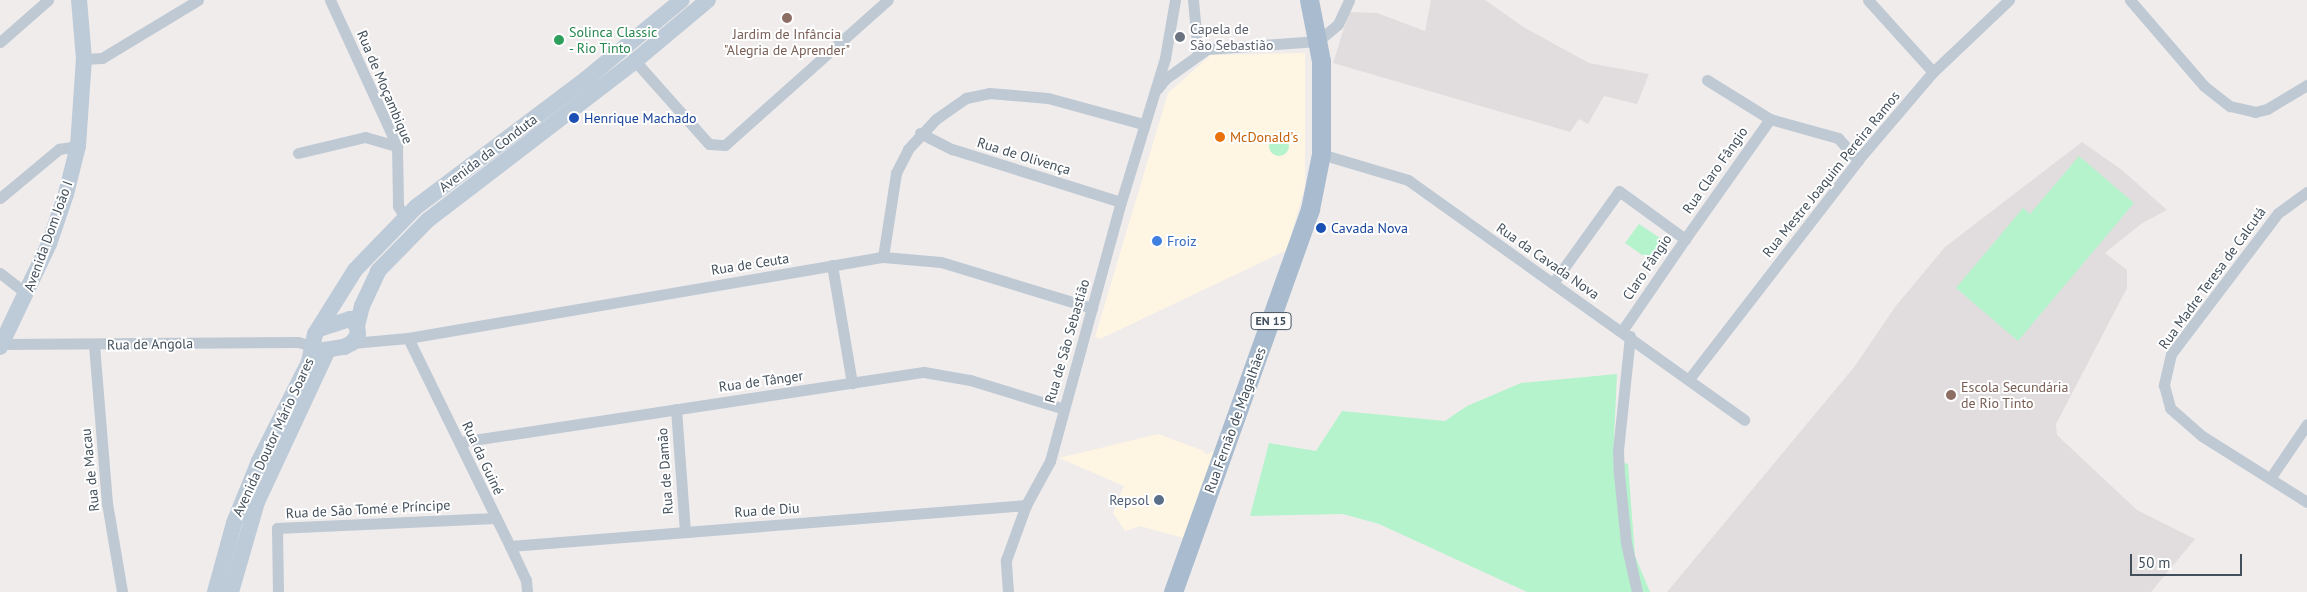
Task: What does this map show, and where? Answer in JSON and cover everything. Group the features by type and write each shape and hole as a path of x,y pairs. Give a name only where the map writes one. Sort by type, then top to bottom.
{"main road":[{"name":"Avenida Dom João I","path":"1,346 27,294 66,194 78,146 84,59 79,0"},
{"name":"Avenida da Conduta","path":"314,344 355,270 404,218 586,79 682,0"},
{"name":"Avenida da Conduta","path":"359,336 362,306 378,271 406,240 428,220 635,60 708,0"},
{"name":"EN 15","path":"1309,0 1318,41"},
{"name":"Rua Fernão de Magalhães","path":"1173,592 1310,209 1321,154 1318,41"},
{"name":"Rua de Angola","path":"350,319 359,336 314,344 343,320 350,319"},
{"name":"Avenida Doutor Mário Soares","path":"215,592 244,495 314,344"},
{"name":"Avenida Doutor Mário Soares","path":"231,592 257,502 314,344"}],"street":[{"path":"0,42 48,0"},
{"path":"84,59 102,58 198,0"},
{"path":"635,60 709,144 725,145 888,0"},
{"name":"Rua de São Sebastião","path":"1008,592 1006,560 1026,505 1050,461 1143,124 1165,58 1175,0"},
{"path":"1193,0 1198,54"},
{"path":"1318,41 1338,24 1349,0"},
{"path":"1868,0 1933,72"},
{"name":"Rua Mestre Joaquim Pereira Ramos","path":"1689,379 1858,160 1933,72 2008,0"},
{"path":"2130,0 2204,86 2230,106 2255,112 2267,109 2307,85"},
{"name":"Rua de Moçambique","path":"336,2 397,146 398,206 404,218"},
{"name":"Rua de São Sebastião","path":"1153,95 1165,79 1198,54 1216,47 1318,41"},
{"path":"1707,80 1770,119 1838,138 1858,160"},
{"path":"883,257 896,174 908,149 920,133 953,105 966,98 989,92 1048,98 1143,124"},
{"name":"Rua Claro Fângio","path":"1685,239 1770,119"},
{"name":"Rua de Olivença","path":"920,133 952,149 1121,202"},
{"path":"298,153 365,137 397,146"},
{"path":"0,198 58,149 78,146"},
{"name":"Rua da Cavada Nova","path":"1321,154 1408,180 1626,333 1744,420"},
{"name":"Claro Fângio","path":"1553,283 1619,190 1685,239 1626,333"},
{"name":"Rua Madre Teresa de Calcutá","path":"2307,192 2278,213 2171,354 2164,385 2170,408 2202,436 2307,502"},
{"name":"Rua de Ceuta","path":"408,338 883,257 941,262 1092,308"},
{"path":"832,265 852,383"},
{"path":"0,273 27,294"},
{"path":"1626,333 1618,450 1626,543 1638,592"},
{"name":"Rua de Angola","path":"359,336 408,338"},
{"name":"Rua da Guiné","path":"408,338 526,580 527,592"},
{"name":"Rua de Angola","path":"1,346 314,344"},
{"name":"Rua de Macau","path":"94,345 107,503 122,592"},
{"name":"Rua de Tânger","path":"460,442 852,383 939,372 1064,408"},
{"name":"Rua de Damão","path":"676,409 685,531"},
{"path":"2270,477 2307,424"},
{"name":"Rua de Diu","path":"510,546 1026,505"},
{"name":"Rua de São Tomé e Príncipe","path":"278,592 277,528 495,518"}],"shaded area":[{"path":"1431,0 1485,0 1525,28 1589,63 1649,74 1637,104 1604,96 1588,124 1579,119 1570,132 1333,63 1349,12 1377,13 1425,31"},
{"path":"1305,53 1305,186 1287,250 1100,339 1095,337 1168,93 1211,55"},
{"name":"Escola Secundária de Rio Tinto","path":"2082,142 2122,170 2167,210 2141,224 2105,253 2127,270 2127,288 2056,424 2057,435 2137,510 2195,539 2151,592 1667,592 1855,366 1895,307 1945,247"},
{"name":"Repsol","path":"1158,434 1204,451 1206,455 1219,448 1187,539 1140,526 1125,531 1113,513 1124,486 1059,458"}],"green space":[{"path":"1279,136 1286,139 1289,146 1286,153 1279,156 1272,153 1269,146 1272,139"},
{"path":"2079,156 2134,203 2018,341 1956,288 2023,208 2030,214"},
{"path":"1639,224 1669,244 1655,264 1625,243"},
{"path":"1617,374 1613,460 1628,464 1635,556 1650,592 1527,592 1379,524 1343,514 1250,516 1269,443 1316,451 1342,411 1445,421 1467,406 1521,383"}],"place":[{"name":"Jardim de Infância \"Alegria de Aprender\"","path":"787,18"},
{"name":"Capela de São Sebastião","path":"1180,37"},
{"name":"Solinca Classic - Rio Tinto","path":"559,40"},
{"name":"Henrique Machado","path":"574,118"},
{"name":"McDonald's","path":"1220,137"},
{"name":"Cavada Nova","path":"1321,228"},
{"name":"Froiz","path":"1157,241"},
{"name":"Escola Secundária de Rio Tinto","path":"1951,395"},
{"name":"Repsol","path":"1159,500"}]}
